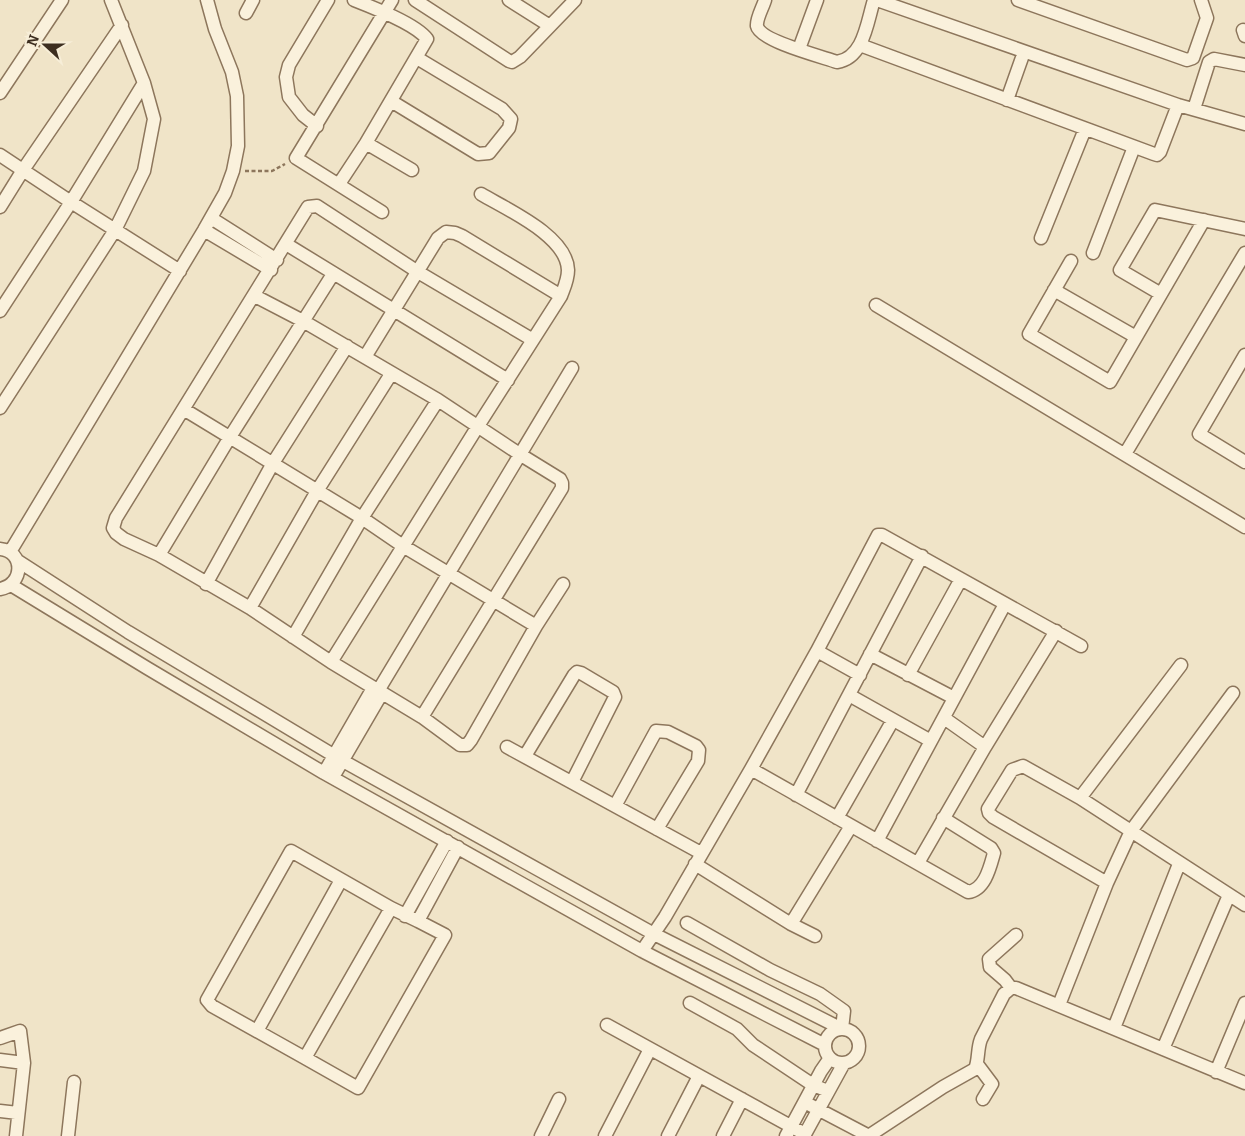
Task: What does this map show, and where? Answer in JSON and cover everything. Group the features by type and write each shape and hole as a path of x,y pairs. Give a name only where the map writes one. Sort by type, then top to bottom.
{"street":[{"path":"0,93 62,0"},
{"path":"1,403 115,230 144,171 154,119 144,82 111,0"},
{"path":"246,13 253,0"},
{"path":"317,126 303,114 289,97 286,78 289,65 328,0"},
{"path":"339,184 366,143 427,38 385,12 354,0"},
{"path":"382,212 296,158 392,0"},
{"path":"416,0 512,62 520,57 576,0"},
{"path":"509,0 550,26"},
{"path":"765,0 757,24 766,36 837,62 846,61 860,45 875,0 1178,105 1245,124"},
{"path":"799,49 817,0"},
{"path":"9,554 204,230 225,192 233,171 238,146 237,96 232,72 215,29 208,1"},
{"path":"1025,1 1187,60 1193,58 1207,18 1199,1"},
{"path":"0,208 23,170 122,25"},
{"path":"860,45 1157,155 1160,152 1178,105"},
{"path":"1007,100 1024,52"},
{"path":"391,101 478,154 489,153 509,128 511,119 502,109 417,58"},
{"path":"1194,109 1209,62 1214,60 1245,65"},
{"path":"0,311 71,202 144,82"},
{"path":"1041,238 1085,129"},
{"path":"366,143 412,170"},
{"path":"1093,253 1134,146"},
{"path":"0,155 180,271"},
{"path":"331,662 561,296 567,280 566,258 560,247 548,234 481,194"},
{"path":"533,340 418,272 317,206 308,208 185,410 116,518 113,528 124,539 159,555 250,608 331,662 422,717 460,746 467,745 536,626 563,584"},
{"path":"1161,294 1120,270 1155,210 1245,228"},
{"path":"210,218 274,265"},
{"path":"1071,261 1029,334 1110,382 1204,220"},
{"path":"204,230 274,265"},
{"path":"365,357 438,238 443,233 450,231 462,236 561,296"},
{"path":"286,244 508,380"},
{"path":"1125,454 1245,253"},
{"path":"159,555 230,437 333,274"},
{"path":"1054,290 1136,337"},
{"path":"255,296 347,346 390,374 438,400 521,456 560,479 562,483 562,488 422,717"},
{"path":"876,305 1245,527"},
{"path":"206,584 273,463 347,346"},
{"path":"1244,459 1199,434 1245,355"},
{"path":"328,775 521,456 572,368"},
{"path":"250,608 317,491 390,374"},
{"path":"293,637 362,518 438,400"},
{"path":"185,410 362,518 403,546 536,626"},
{"path":"642,951 654,934 751,770 878,535 882,535 922,556 1081,646"},
{"path":"9,554 18,574 6,587 328,775 642,951 825,1045"},
{"path":"9,554 128,632 338,758 654,934 842,1029 849,1030 855,1035 858,1041 858,1048 856,1055 844,1063 830,1058 826,1052 825,1045 827,1037 834,1031 842,1029"},
{"path":"796,795 922,556"},
{"path":"908,675 961,579"},
{"path":"877,840 1005,604"},
{"path":"918,864 985,747 1056,631"},
{"path":"817,651 860,675"},
{"path":"870,654 954,698"},
{"path":"1080,798 1181,665"},
{"path":"525,756 574,675 577,672 581,673 613,692 615,697 572,782"},
{"path":"1059,1005 1131,831 1233,693"},
{"path":"849,695 931,741"},
{"path":"944,718 985,747"},
{"path":"838,818 893,720"},
{"path":"614,806 656,730 668,732 696,746 699,750 698,761 657,829"},
{"path":"507,747 657,829 791,924 815,936"},
{"path":"1108,883 989,813 988,809 1012,770 1023,766 1080,798 1179,864 1245,905"},
{"path":"751,770 968,892 974,891 981,886 994,853 990,848 944,818"},
{"path":"791,924 851,826"},
{"path":"405,916 452,844"},
{"path":"418,921 452,844"},
{"path":"291,851 405,916 445,936 358,1088 212,1006 207,1000 291,851"},
{"path":"1114,1028 1179,864"},
{"path":"257,1031 341,880"},
{"path":"1163,1049 1229,895"},
{"path":"305,1058 391,908"},
{"path":"687,923 770,970 820,994 844,1011 842,1029"},
{"path":"1011,988 990,967 989,959 1016,935"},
{"path":"740,1002 750,982"},
{"path":"805,1102 870,1136 943,1087 975,1069 981,1039 1004,994 1011,988 1016,988 1059,1005 1245,1083"},
{"path":"690,1003 737,1029 753,1045 813,1085 828,1091"},
{"path":"1216,1072 1245,1003"},
{"path":"607,1025 742,1099 789,1131 804,1135 844,1063"},
{"path":"0,1038 20,1031 24,1063 16,1136"},
{"path":"605,1136 650,1049"},
{"path":"789,1131 813,1085 830,1058"},
{"path":"0,1060 24,1063"},
{"path":"977,1064 992,1084 983,1099"},
{"path":"668,1136 700,1076"},
{"path":"68,1136 74,1082"},
{"path":"541,1136 559,1099"},
{"path":"723,1136 742,1099"},
{"path":"0,1111 18,1113"}],"path":[{"path":"233,171 272,171 296,158"}]}
